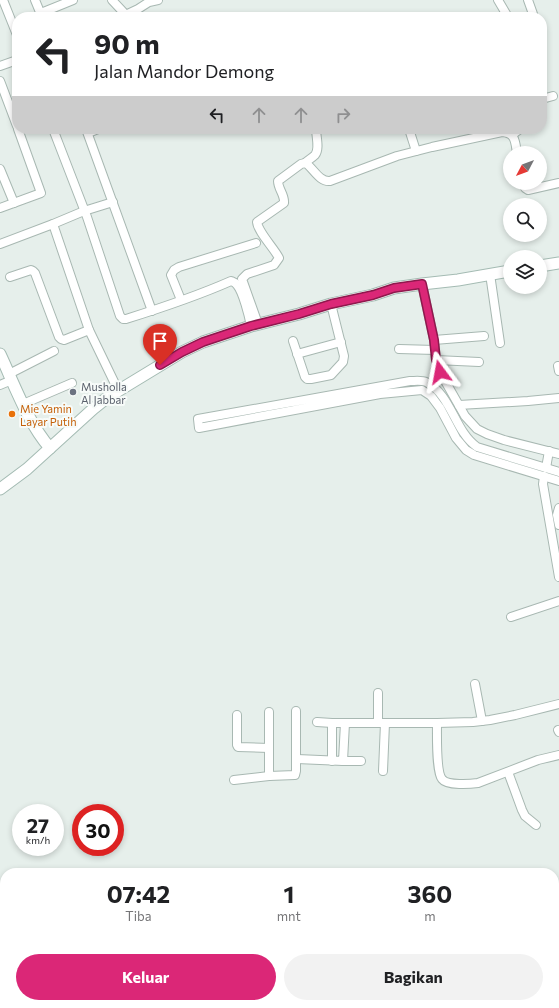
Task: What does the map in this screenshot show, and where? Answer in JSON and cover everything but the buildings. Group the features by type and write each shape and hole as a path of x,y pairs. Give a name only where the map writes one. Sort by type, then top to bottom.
{"main road":[{"path":"547,265 559,262"},
{"path":"0,489 27,469 108,397 182,352 203,342 254,325 299,314 331,304 373,295 394,288 458,280 503,272"},
{"path":"0,354 38,434 50,448"}],"street":[{"path":"3,0 12,22"},
{"path":"35,0 40,12"},
{"path":"47,12 73,0"},
{"path":"112,0 120,12"},
{"path":"141,12 148,1 158,0"},
{"path":"498,0 504,12"},
{"path":"528,0 532,12"},
{"path":"0,66 12,62"},
{"path":"0,81 12,113"},
{"path":"547,98 553,96"},
{"path":"0,208 41,193 20,134"},
{"path":"55,134 122,318 126,319 152,311 202,294 231,281 237,285 243,296 254,325"},
{"path":"88,134 152,311"},
{"path":"254,325 242,279 247,274 274,265 278,258 257,222 284,203 284,198 278,181 315,155 318,146 317,134"},
{"path":"411,134 416,151"},
{"path":"305,163 326,181 416,151 493,134"},
{"path":"512,135 516,146"},
{"path":"0,168 14,203"},
{"path":"547,186 559,184"},
{"path":"0,244 84,211 113,202"},
{"path":"53,224 90,330 118,390"},
{"path":"181,300 171,275 174,270 179,267 256,243"},
{"path":"10,277 31,270 33,271 61,339 64,340 90,330"},
{"path":"490,274 500,344"},
{"path":"422,284 434,340 436,360 441,376 465,416 477,429 504,440 559,454"},
{"path":"293,341 307,379 328,375 334,372 343,362 344,356 331,304"},
{"path":"434,340 484,336"},
{"path":"297,354 341,342"},
{"path":"399,349 435,350"},
{"path":"0,385 10,377 54,351"},
{"path":"436,360 479,362"},
{"path":"379,390 198,419 199,428 379,390 410,381 425,381 436,390 447,403 463,433 477,447 545,472 559,481"},
{"path":"23,404 72,383"},
{"path":"459,405 559,398"},
{"path":"549,451 543,484 559,577"},
{"path":"545,472 559,472"},
{"path":"559,508 557,515 559,525"},
{"path":"511,617 559,601"},
{"path":"475,684 482,721"},
{"path":"378,693 383,771"},
{"path":"317,722 437,723 482,721 515,715 559,704"},
{"path":"234,780 295,775 297,759 296,711"},
{"path":"269,712 269,776"},
{"path":"237,715 238,747 269,748"},
{"path":"332,723 332,761"},
{"path":"343,761 345,723"},
{"path":"437,723 439,775 444,781 469,784 486,780 538,760 559,755"},
{"path":"297,759 361,761"},
{"path":"508,772 525,816 536,825"}],"place":[{"name":"Musholla Al Jabbar","path":"73,392"},
{"name":"Mie Yamin Layar Putih","path":"12,414"}],"route":[{"path":"160,365 203,342 251,326 331,304 373,295 394,288 422,284 434,340 436,360 440,372"}]}
